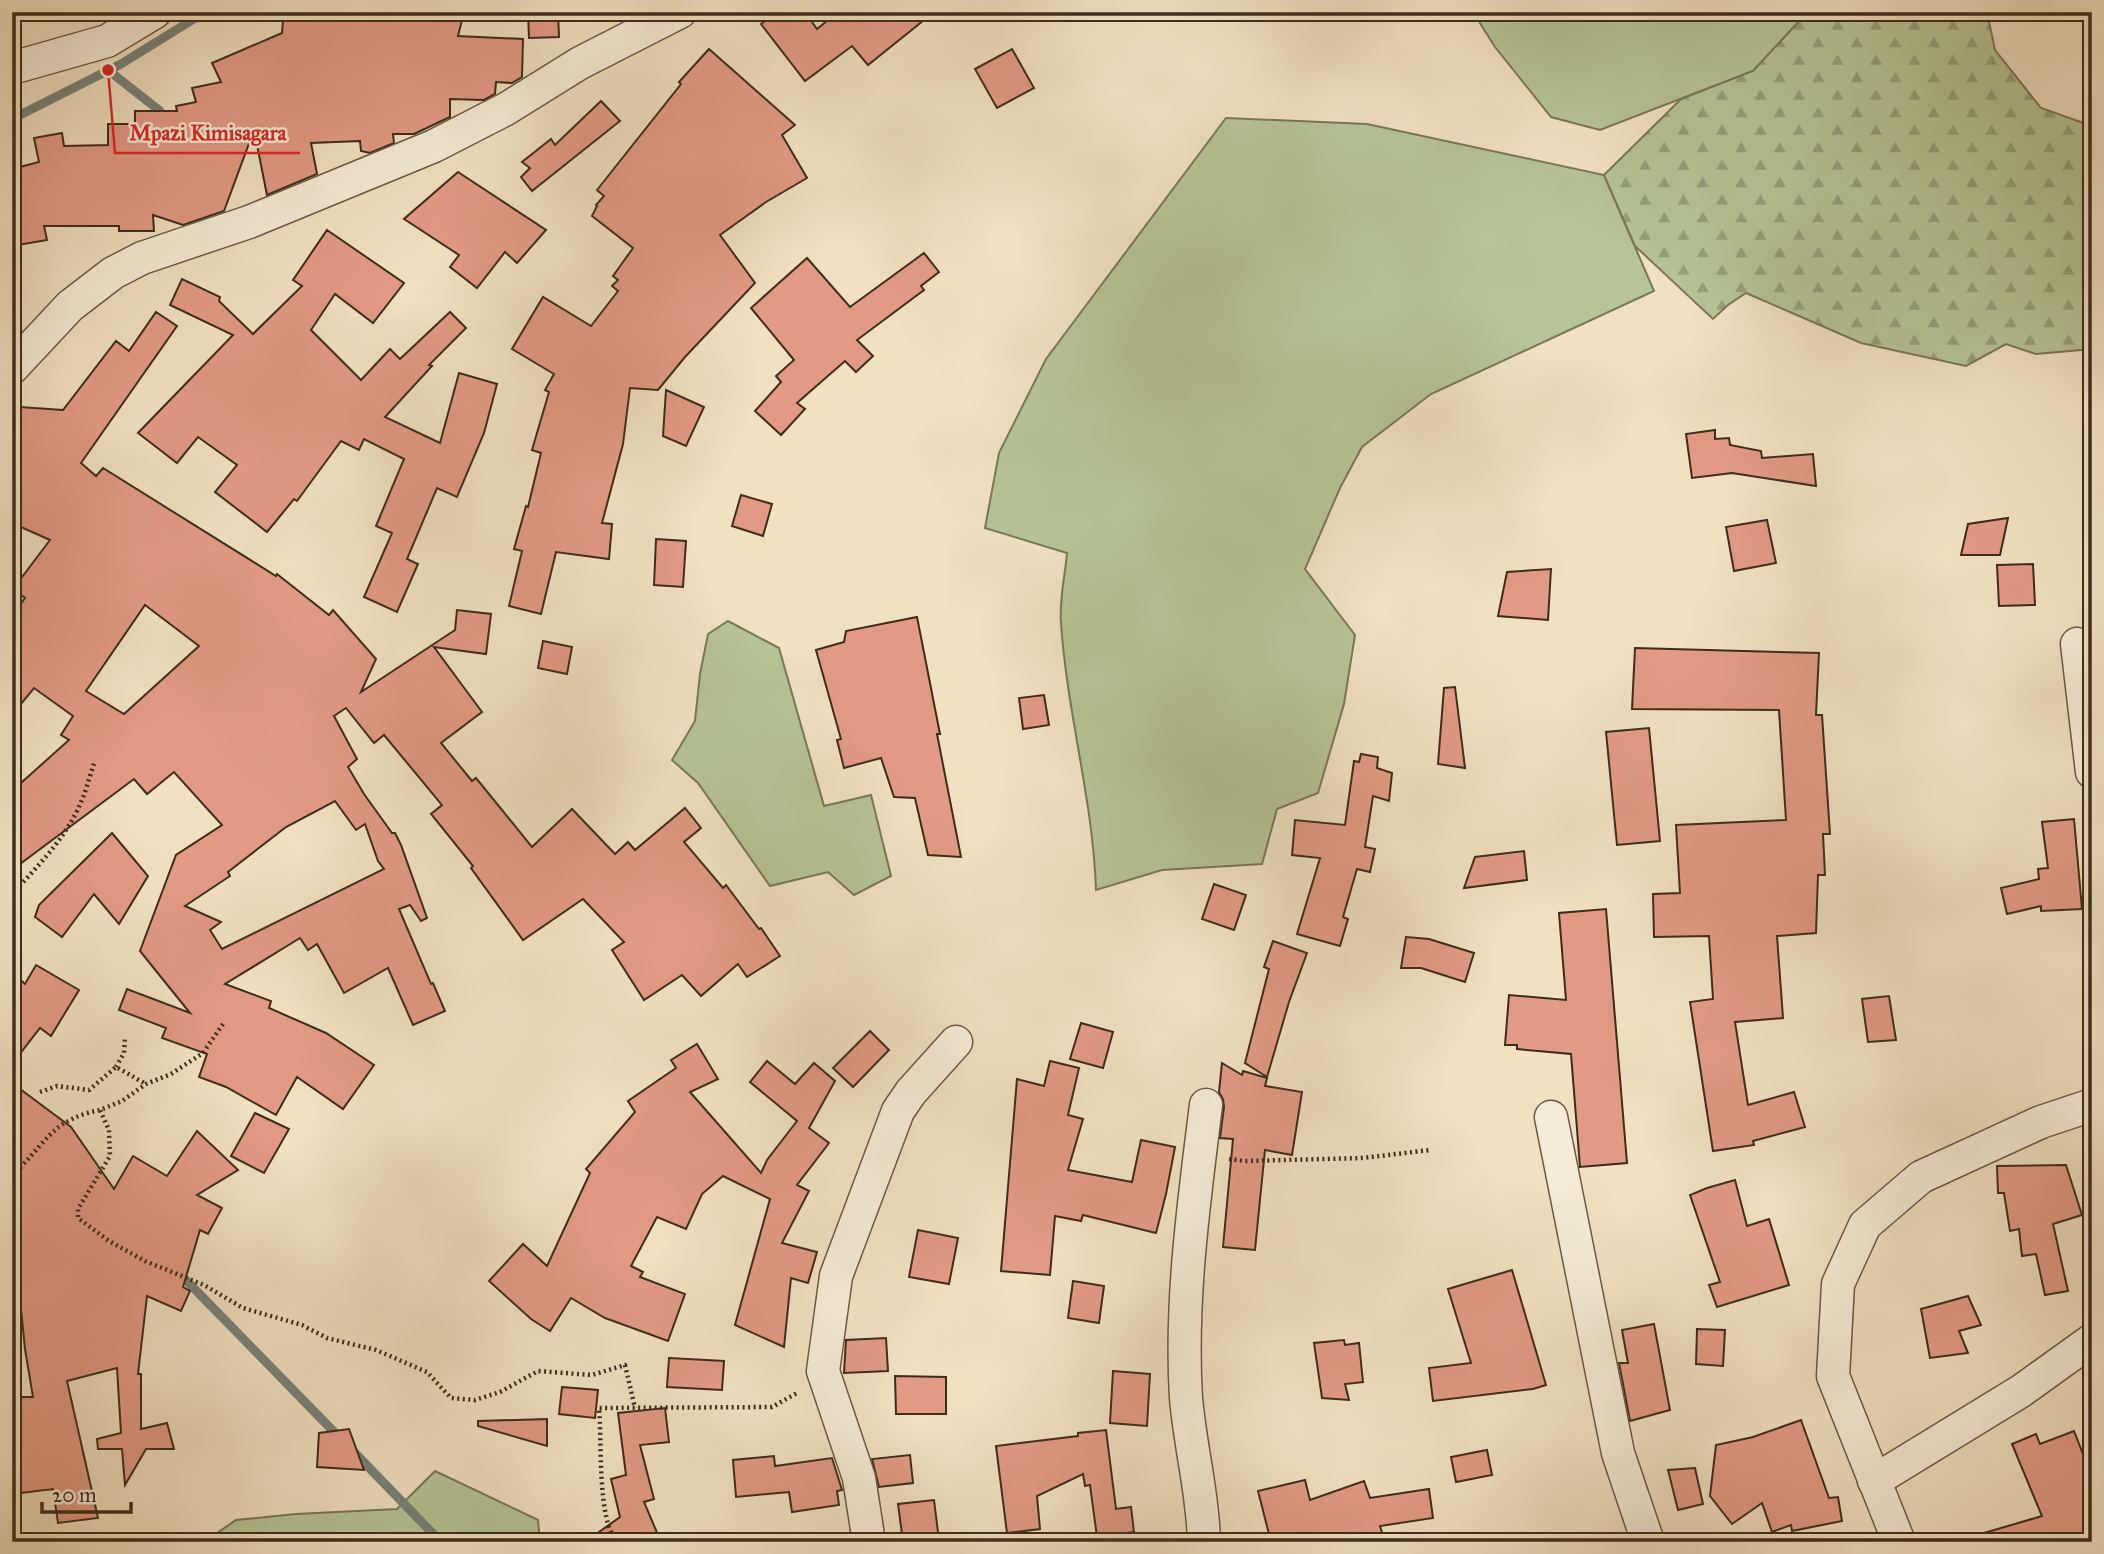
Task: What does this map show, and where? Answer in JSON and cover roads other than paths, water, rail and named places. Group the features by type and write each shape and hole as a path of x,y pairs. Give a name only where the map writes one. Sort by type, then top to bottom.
{"street":[{"path":"12,68 107,41 155,12"},
{"path":"12,368 69,306 113,273 142,258 250,222 434,146 506,109 580,63 674,14"},
{"path":"2077,643 2092,772"},
{"path":"869,1542 859,1478 823,1371 836,1276 898,1111 911,1092 956,1042"},
{"path":"1203,1542 1203,1518 1186,1400 1184,1324 1206,1105"},
{"path":"1899,1542 1833,1376 1838,1284 1865,1225 1921,1177 2042,1122 2092,1105"},
{"path":"1551,1117 1618,1453 1648,1542"},
{"path":"1874,1481 2021,1391 2092,1340"}],"waterway":[{"path":"12,119 121,64 205,12"},
{"path":"108,70 160,111"},
{"path":"178,1272 340,1438"},
{"path":"352,1450 441,1542"}],"place":[{"name":"Mpazi Kimisagara","path":"108,70"}]}
